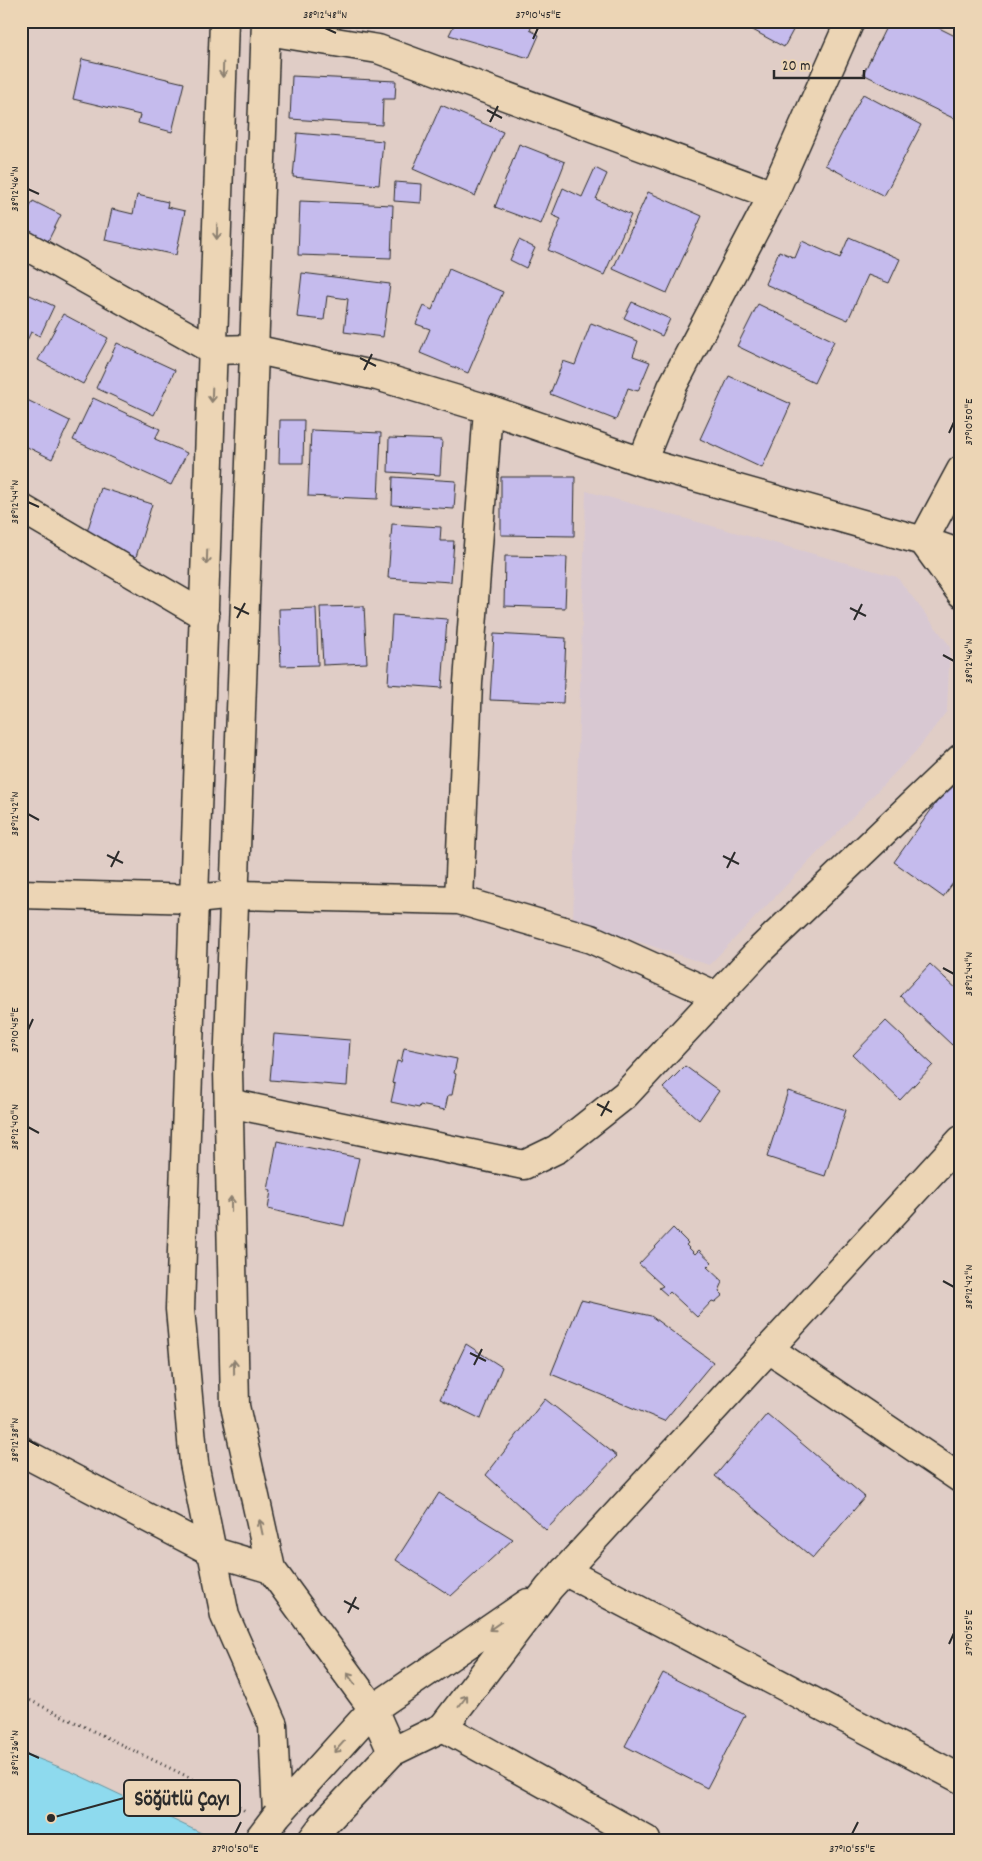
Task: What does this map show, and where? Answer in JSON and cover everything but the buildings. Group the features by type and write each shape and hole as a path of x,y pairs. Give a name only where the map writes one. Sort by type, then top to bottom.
{"street":[{"path":"224,21 196,899 180,1309 194,1463 225,1616 273,1725 277,1815"},
{"path":"642,462 672,386 773,195 850,21"},
{"path":"392,1752 373,1709 271,1569 235,1406 228,1070 266,26 378,49 773,195"},
{"path":"21,243 213,350 253,349 377,376 488,409 642,462 923,541 961,554"},
{"path":"458,900 468,683 488,409"},
{"path":"923,541 961,470"},
{"path":"21,508 205,616"},
{"path":"923,541 961,593"},
{"path":"229,1103 524,1165 557,1149 625,1095 761,949 961,758"},
{"path":"21,894 196,899 234,895 458,900 591,939 717,996"},
{"path":"318,1832 392,1752 443,1728 557,1580 961,1140"},
{"path":"769,1349 961,1478"},
{"path":"21,1450 212,1551 271,1569"},
{"path":"258,1840 277,1815 373,1709 557,1580"},
{"path":"557,1580 961,1779"},
{"path":"443,1728 646,1840"}],"path":[{"path":"21,1696 211,1788 248,1814"}],"shaded area":[{"path":"586,491 897,577 950,646 947,711 916,751 709,965 573,920"}],"water":[{"path":"21,1752 72,1772 216,1840 21,1840"}],"place":[{"name":"Söğütlü Çayı","path":"51,1818"}]}
